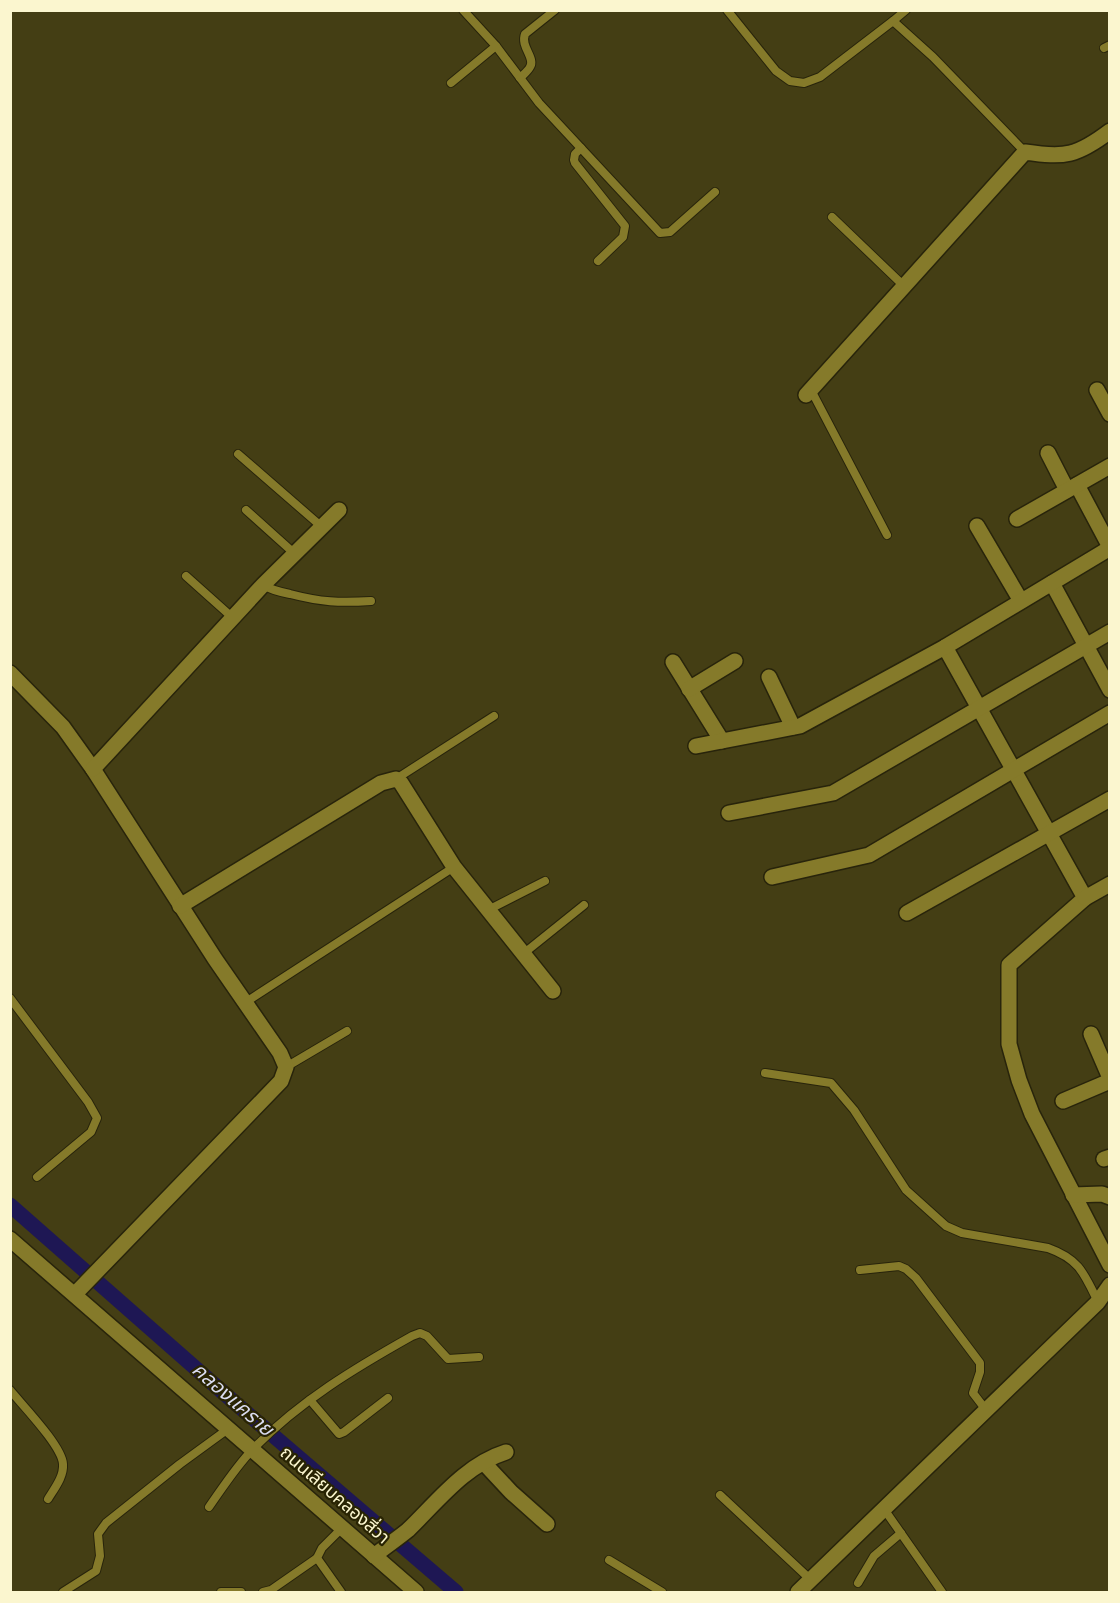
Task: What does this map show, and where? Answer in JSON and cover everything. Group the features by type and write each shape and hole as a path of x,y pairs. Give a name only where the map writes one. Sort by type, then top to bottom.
{"street":[{"path":"808,392 1025,152 1051,156 1074,154 1110,131"},
{"path":"1097,390 1110,414"},
{"path":"696,746 800,726 1022,602 1110,547 1048,453"},
{"path":"1017,519 1110,465"},
{"path":"93,769 263,585 339,510"},
{"path":"977,526 1022,602"},
{"path":"1052,583 1110,690"},
{"path":"729,813 833,793 1110,632"},
{"path":"945,646 1085,898"},
{"path":"689,689 735,661"},
{"path":"673,662 722,741"},
{"path":"10,673 63,727 93,769 180,906 280,1053 285,1067 281,1081 75,1294"},
{"path":"769,677 793,727"},
{"path":"772,877 869,855 1110,713"},
{"path":"180,906 381,783 396,779 401,783 454,867 553,991"},
{"path":"907,913 1110,798"},
{"path":"1110,884 1085,898 1009,965 1009,1044 1032,1114 1110,1265"},
{"path":"1063,1101 1110,1080 1092,1034"},
{"path":"1073,1195 1102,1194 1110,1197"},
{"name":"ถนนเลียบคลองสี่วา","path":"10,1239 416,1593"},
{"path":"798,1593 1098,1302 1110,1285"},
{"path":"374,1556 406,1532 468,1472 495,1456 507,1452"},
{"path":"484,1463 511,1492 547,1524"}],"lane":[{"path":"463,10 496,46 539,103 660,233 670,232 715,192"},
{"path":"520,78 531,67 532,62 524,44 525,34 555,10"},
{"path":"727,10 776,71 790,81 804,83 820,77 906,10"},
{"path":"894,21 933,57 1025,152"},
{"path":"451,83 496,46"},
{"path":"581,148 575,154 575,164 625,226 623,237 598,261"},
{"path":"832,217 904,286"},
{"path":"808,392 887,535"},
{"path":"238,454 322,527"},
{"path":"246,510 295,554"},
{"path":"186,576 233,618"},
{"path":"263,585 270,590 318,602 371,601"},
{"path":"396,779 494,716"},
{"path":"246,1002 454,867"},
{"path":"488,910 545,881"},
{"path":"523,954 584,905"},
{"path":"10,998 88,1102 97,1118 91,1132 37,1177"},
{"path":"285,1067 347,1031"},
{"path":"765,1073 831,1083 854,1110 906,1190 940,1221 962,1233 1048,1248 1071,1258 1087,1280 1098,1302"},
{"path":"860,1270 899,1266 916,1278 980,1363 980,1372 973,1393 986,1410"},
{"path":"209,1507 252,1449 282,1420 352,1370 420,1334 427,1336 448,1359 479,1357"},
{"path":"10,1390 59,1450 64,1465 61,1478 48,1499"},
{"path":"310,1400 339,1434 388,1398"},
{"path":"63,1593 96,1571 100,1556 98,1534 106,1523 180,1464 228,1430"},
{"path":"720,1495 811,1580"},
{"path":"884,1509 942,1593"},
{"path":"263,1593 318,1558 322,1548 342,1528"},
{"path":"858,1583 874,1556 901,1533"},
{"path":"318,1558 341,1593"},
{"path":"609,1560 662,1593"},
{"path":"221,1593 241,1593"}],"waterway":[{"name":"คลองเเคราย","path":"10,1205 234,1402 456,1592"}]}
